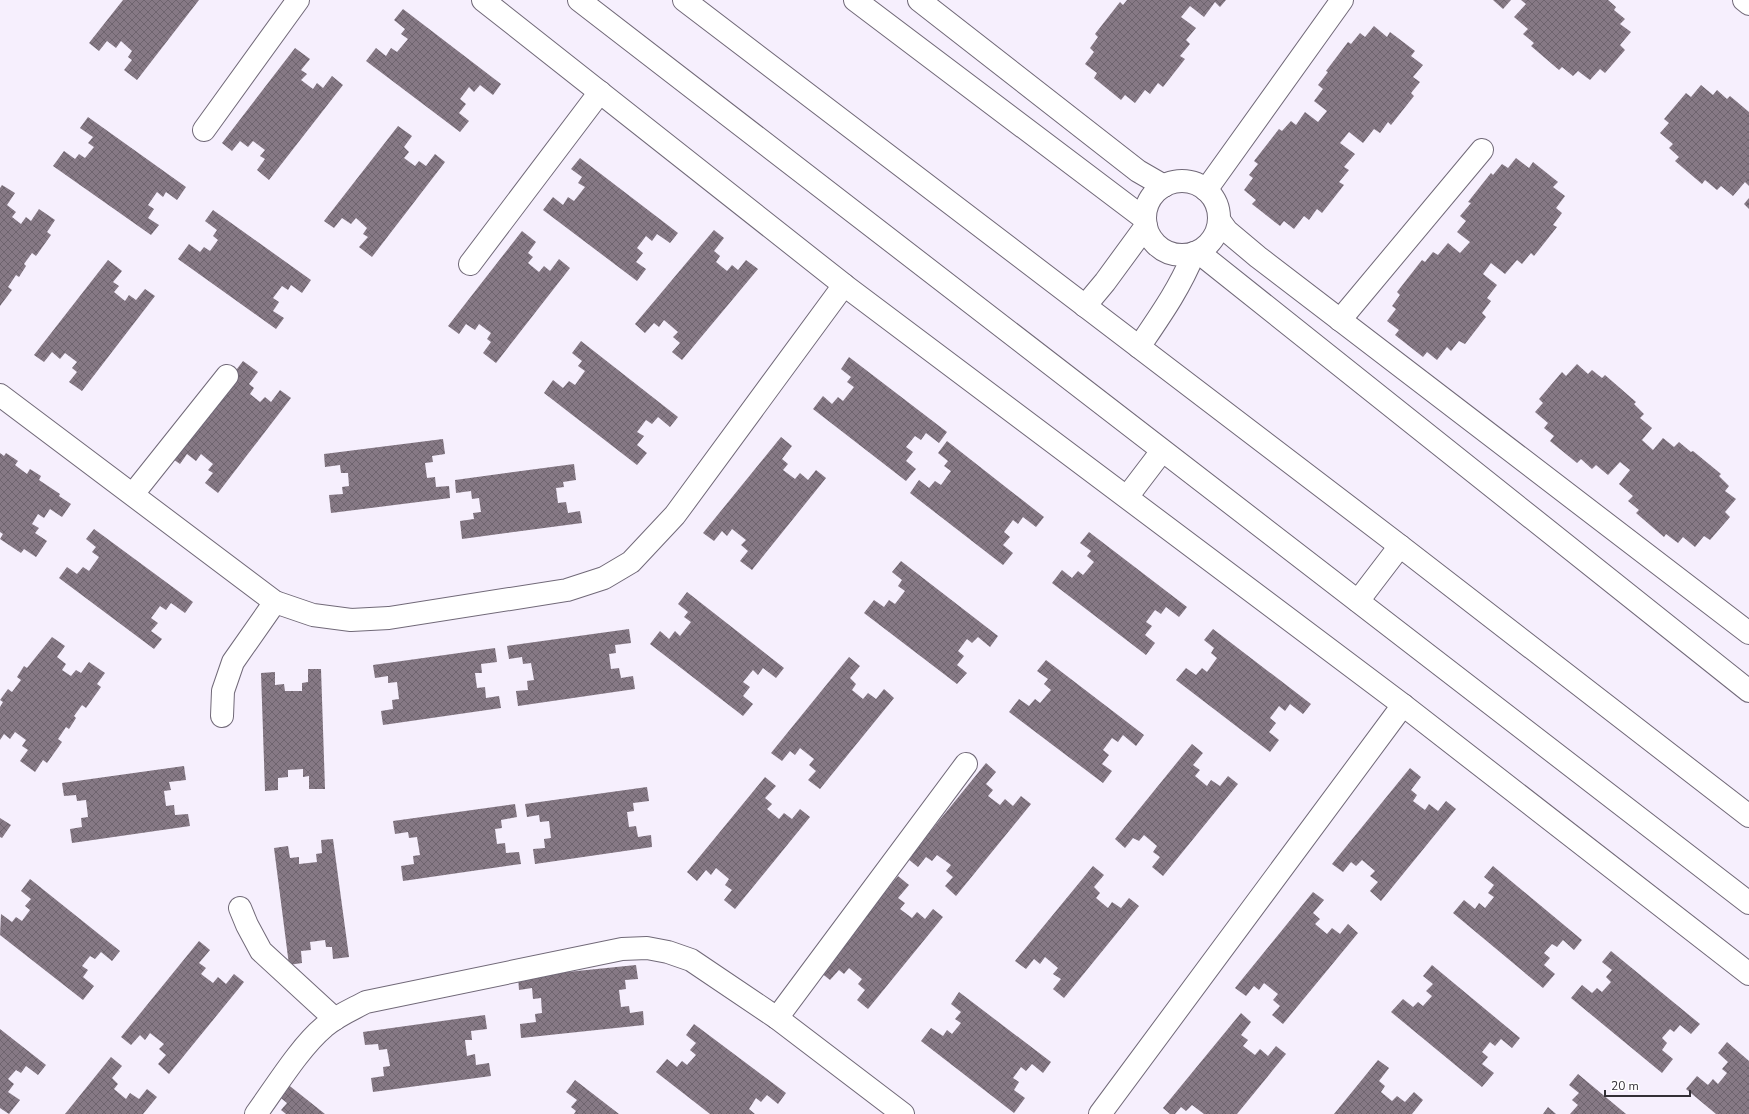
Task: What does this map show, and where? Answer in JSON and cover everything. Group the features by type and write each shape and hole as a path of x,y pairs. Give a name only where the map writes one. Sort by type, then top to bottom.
{"street":[{"path":"204,130 298,0"},
{"path":"482,0 844,285 1127,496 1403,705 1749,974"},
{"path":"579,0 1749,903"},
{"path":"684,0 1400,546 1749,816"},
{"path":"855,0 1146,223 1150,236 1164,250 1184,255 1196,252 1206,246 1213,238 1218,230 1219,220 1216,204 1206,190 1196,184 1185,181 1164,186 1150,200 1146,223 1105,282 1085,306"},
{"path":"919,0 1138,171 1164,186"},
{"path":"1206,190 1342,0"},
{"path":"1744,0 1749,4"},
{"path":"470,264 600,92"},
{"path":"1340,320 1482,150"},
{"path":"1219,220 1240,243 1749,633"},
{"path":"1139,347 1172,299 1196,252"},
{"path":"1196,252 1749,691"},
{"path":"1,399 133,494 275,602 313,614 351,620 389,618 567,590 604,578 631,562 675,516 844,285"},
{"path":"133,494 227,376"},
{"path":"1127,496 1162,451"},
{"path":"1358,601 1400,546"},
{"path":"222,716 223,691 233,662 275,602"},
{"path":"1100,1114 1403,705"},
{"path":"777,1018 966,764"},
{"path":"240,908 261,951 335,1018"},
{"path":"256,1114 310,1041 335,1018 366,1002 396,994 622,949 647,948 668,952 691,960 777,1018 903,1114"}],"building":[{"path":"123,0 199,0 137,80 124,70 132,60 128,57 132,51 121,41 116,48 107,41 99,51 89,43"},
{"path":"1127,0 1226,0 1220,7 1215,2 1204,17 1190,6 1181,17 1196,28 1186,40 1190,44 1180,56 1185,59 1163,87 1158,83 1150,94 1145,90 1135,103 1125,95 1121,100 1094,78 1097,73 1085,64 1094,52 1090,48 1098,37 1095,34 1120,2 1123,5"},
{"path":"1493,0 1511,0 1503,9"},
{"path":"1521,0 1608,0 1616,7 1614,10 1625,19 1620,24 1631,32 1620,45 1625,50 1605,73 1600,69 1590,80 1578,71 1573,76 1562,67 1559,70 1531,46 1534,43 1523,34 1528,29 1514,17 1526,4"},
{"path":"403,9 501,84 493,95 480,85 474,92 469,87 460,99 466,104 459,113 469,121 460,132 366,61 376,48 386,56 391,48 397,52 408,39 401,34 405,29 394,20"},
{"path":"1374,26 1387,37 1390,32 1415,51 1411,56 1423,65 1413,77 1420,82 1411,93 1414,96 1391,125 1388,122 1380,133 1374,129 1363,143 1349,132 1340,143 1355,154 1344,167 1349,170 1339,182 1344,185 1322,213 1317,209 1309,220 1304,216 1294,229 1284,221 1280,226 1252,204 1256,200 1244,190 1253,178 1249,175 1258,164 1254,161 1279,129 1282,131 1291,121 1296,125 1305,112 1318,122 1327,111 1314,101 1323,89 1318,85 1328,72 1326,71 1348,42 1351,44 1360,33 1365,37"},
{"path":"295,48 310,59 301,70 307,74 301,80 313,89 317,83 323,88 332,76 343,85 269,180 257,170 265,159 260,156 265,150 253,141 248,147 240,141 232,151 222,143"},
{"path":"1701,85 1713,95 1717,90 1727,99 1730,96 1749,112 1749,186 1745,182 1733,196 1721,186 1717,190 1705,180 1702,184 1675,161 1679,157 1669,148 1673,144 1660,133 1669,123 1664,119 1686,93 1691,97"},
{"path":"88,117 186,187 177,200 166,192 163,197 157,192 148,205 154,209 148,218 159,225 151,235 53,166 64,151 75,159 79,154 85,158 94,147 88,143 93,137 80,128"},
{"path":"398,126 412,136 404,147 409,152 404,158 415,166 419,161 426,166 435,154 445,162 372,257 359,247 368,237 363,234 367,228 356,218 351,224 342,218 334,228 324,221"},
{"path":"580,158 678,233 670,243 657,234 652,241 646,236 637,248 643,253 636,262 646,269 637,281 543,210 553,197 563,205 568,197 574,201 585,187 578,183 582,177 571,169"},
{"path":"1516,158 1529,168 1533,162 1558,182 1553,187 1565,196 1556,208 1562,213 1553,225 1557,227 1534,256 1531,253 1522,264 1517,260 1505,274 1491,263 1483,274 1497,285 1487,298 1491,301 1482,313 1486,317 1465,344 1459,341 1451,351 1447,347 1437,360 1427,352 1423,357 1395,335 1399,330 1387,321 1396,309 1392,306 1400,295 1397,292 1422,260 1425,262 1433,252 1438,255 1448,243 1460,253 1470,242 1457,232 1466,221 1460,216 1471,203 1468,202 1491,173 1493,175 1502,164 1508,168"},
{"path":"2,185 15,193 7,205 16,212 12,217 21,224 26,217 31,221 39,209 55,220 47,232 51,235 36,256 32,253 24,264 26,266 19,277 16,275 8,287 12,290 0,306 0,188"},
{"path":"1749,198 1749,209 1744,204"},
{"path":"213,210 311,280 302,293 291,285 288,290 282,286 273,298 279,302 273,311 284,318 276,329 178,259 189,244 200,252 204,247 210,251 218,240 213,236 217,230 205,221"},
{"path":"714,230 724,238 714,251 720,256 716,262 727,271 732,265 738,270 746,260 758,269 682,360 672,352 680,343 673,337 678,332 664,320 659,327 654,323 645,333 635,324"},
{"path":"522,231 536,242 528,253 533,257 528,263 539,272 544,266 550,271 559,259 570,268 496,363 483,353 491,342 487,339 491,333 479,324 475,330 466,324 459,334 448,326"},
{"path":"108,260 122,271 113,282 119,286 114,292 125,301 129,295 136,300 145,289 155,296 82,391 69,382 77,372 72,368 77,362 65,353 60,359 52,352 44,362 34,355"},
{"path":"581,341 678,417 670,427 658,417 652,424 646,420 637,432 644,436 637,445 647,453 637,465 544,393 553,380 563,388 569,381 575,385 585,371 578,366 582,361 572,353"},
{"path":"849,357 947,432 939,443 926,433 921,440 915,436 906,447 913,452 906,461 916,469 906,481 813,409 823,396 832,404 838,397 843,401 854,387 847,382 851,377 841,369"},
{"path":"243,361 258,372 249,384 254,388 250,394 260,402 265,397 271,402 280,390 291,398 218,493 205,483 213,473 208,470 213,464 201,454 196,461 187,454 180,464 170,457"},
{"path":"1577,364 1588,374 1592,370 1602,378 1605,375 1636,402 1634,404 1644,414 1640,418 1652,428 1642,440 1653,450 1663,438 1674,447 1679,442 1691,452 1693,451 1721,474 1719,476 1729,486 1725,491 1736,499 1725,512 1730,517 1710,540 1704,536 1695,547 1683,537 1678,543 1666,534 1664,537 1636,513 1639,510 1628,501 1633,496 1619,484 1630,470 1620,462 1608,475 1596,465 1592,469 1581,459 1577,463 1550,441 1554,436 1544,428 1548,423 1535,412 1543,403 1539,399 1562,372 1566,376"},
{"path":"781,437 792,446 782,459 788,464 783,470 795,479 800,473 808,480 816,470 826,478 752,570 740,561 748,551 741,545 746,540 732,529 727,536 722,531 714,541 703,533"},
{"path":"443,439 445,454 432,456 433,462 425,463 427,478 435,477 436,487 449,486 450,498 331,513 329,495 343,494 342,487 349,486 348,473 341,473 340,465 325,467 324,454"},
{"path":"947,441 1044,517 1036,527 1023,517 1018,524 1013,520 1004,532 1010,537 1003,545 1013,553 1003,565 910,493 919,480 929,488 935,481 941,485 951,471 944,466 948,461 938,453"},
{"path":"0,453 4,456 6,453 18,461 15,465 27,474 30,469 41,476 39,480 60,494 59,496 71,504 62,517 50,509 44,518 38,514 32,524 39,528 35,533 47,541 36,557 24,549 21,553 0,539 3,534 0,532"},
{"path":"574,464 576,480 563,482 564,487 556,488 558,503 566,502 568,513 580,511 582,523 462,539 460,521 474,519 473,513 481,512 479,498 472,499 471,491 456,493 455,480"},
{"path":"94,529 193,602 185,613 171,603 166,610 160,606 151,618 158,623 151,631 162,639 154,649 59,578 67,567 77,574 83,567 89,571 99,557 92,552 96,547 86,539"},
{"path":"1089,532 1187,607 1179,617 1166,607 1161,614 1155,610 1146,622 1152,626 1145,635 1155,643 1146,655 1052,583 1062,570 1072,578 1078,571 1083,575 1094,562 1087,556 1091,551 1080,543"},
{"path":"901,561 998,636 990,647 978,637 972,643 967,639 958,651 964,656 957,665 967,673 957,684 864,613 874,600 884,607 889,600 895,604 905,591 898,586 902,580 892,572"},
{"path":"687,592 784,668 776,678 763,668 758,675 753,670 743,682 750,687 743,696 753,704 743,716 650,644 660,631 669,639 675,631 680,636 691,622 684,617 688,612 678,604"},
{"path":"629,629 631,643 615,645 616,653 609,654 611,669 619,668 621,678 633,676 635,689 518,706 516,691 528,690 527,681 534,680 531,663 523,664 522,657 509,659 507,646"},
{"path":"1213,629 1311,704 1303,714 1290,704 1285,711 1279,706 1270,718 1276,723 1269,732 1279,740 1270,752 1176,680 1186,668 1196,675 1202,668 1207,672 1217,658 1211,653 1214,648 1204,640"},
{"path":"52,637 65,646 57,657 66,664 62,670 71,676 76,670 81,673 89,662 105,673 97,684 101,687 86,708 82,705 74,716 76,718 69,729 66,727 58,739 62,742 47,763 43,760 35,772 20,761 28,750 22,746 26,740 15,732 10,739 4,734 0,740 0,707 3,702 0,700 8,689 12,692 21,680 17,677 24,666 27,668"},
{"path":"495,648 497,662 481,664 482,673 475,673 477,688 485,687 486,698 499,696 501,708 383,725 381,711 393,709 392,700 399,699 397,682 388,683 388,676 375,678 373,665"},
{"path":"849,657 860,666 850,678 856,684 852,690 863,699 868,693 876,699 884,689 894,698 820,789 808,780 816,771 809,765 814,759 800,748 795,755 790,751 782,761 771,753"},
{"path":"1046,660 1144,735 1136,746 1123,735 1118,742 1112,738 1103,750 1109,755 1102,764 1112,771 1103,783 1009,712 1019,699 1029,706 1035,699 1040,703 1051,690 1044,684 1048,679 1037,671"},
{"path":"308,669 321,669 325,789 309,789 309,776 303,777 303,769 288,770 288,777 278,778 278,790 265,791 261,673 275,672 275,685 284,684 285,691 302,691 302,683 308,682"},
{"path":"1192,744 1203,753 1193,765 1200,770 1195,776 1207,786 1211,780 1220,786 1228,776 1238,784 1163,876 1152,867 1160,857 1153,852 1157,846 1144,835 1139,841 1133,838 1125,848 1115,839"},
{"path":"986,763 996,772 986,784 993,790 988,796 1000,805 1005,799 1013,806 1021,796 1031,804 956,896 945,886 953,877 946,871 951,865 937,855 932,861 926,857 918,867 908,859"},
{"path":"184,766 186,780 169,782 171,790 164,791 166,806 174,805 175,815 188,814 190,826 72,843 70,829 82,827 81,818 88,817 86,800 77,801 76,795 64,796 62,783"},
{"path":"1410,768 1421,777 1411,790 1417,795 1413,801 1425,810 1429,804 1438,811 1446,801 1456,809 1381,901 1370,891 1378,882 1370,876 1375,871 1362,860 1356,866 1351,862 1343,872 1332,864"},
{"path":"765,777 776,786 765,798 772,804 767,809 779,819 784,813 792,819 800,809 810,817 735,909 724,900 732,890 725,885 729,879 716,868 711,875 706,870 697,881 687,872"},
{"path":"647,787 649,801 633,803 634,811 627,812 629,827 636,826 638,837 651,835 652,847 535,864 533,849 545,848 544,839 551,838 549,821 540,822 539,815 527,817 525,804"},
{"path":"515,804 517,817 501,820 502,828 495,829 497,844 505,843 506,853 519,852 521,864 403,881 401,866 414,864 413,856 420,855 417,837 409,838 408,832 395,834 393,821"},
{"path":"0,818 11,825 2,838 0,837"},
{"path":"333,839 349,957 333,959 332,947 326,947 325,940 310,942 311,950 301,951 302,963 289,965 274,848 288,846 290,858 299,857 299,864 317,862 316,854 322,853 321,840"},
{"path":"1093,866 1104,875 1094,887 1100,893 1096,898 1108,908 1112,902 1121,908 1129,898 1139,906 1064,998 1053,989 1061,979 1053,974 1058,968 1045,957 1040,964 1034,959 1026,969 1015,961"},
{"path":"1493,866 1582,940 1574,950 1563,940 1557,947 1552,944 1544,953 1550,958 1544,965 1555,974 1543,988 1453,913 1464,900 1475,909 1479,903 1485,908 1494,897 1488,893 1494,885 1484,877"},
{"path":"898,876 909,885 898,898 905,903 900,909 912,918 917,912 925,919 933,909 943,917 868,1009 857,1000 865,990 858,984 862,979 849,968 844,974 839,970 830,980 820,972"},
{"path":"30,879 120,951 112,961 101,952 95,959 90,956 82,966 88,970 83,977 94,986 83,1000 0,935 1,914 12,922 16,917 22,921 30,910 25,906 31,899 21,891"},
{"path":"1313,892 1324,900 1313,913 1320,919 1315,924 1327,934 1332,928 1340,934 1348,924 1358,933 1283,1024 1272,1015 1280,1006 1273,1000 1278,994 1264,983 1259,990 1254,986 1246,996 1235,988"},
{"path":"199,941 210,950 199,963 206,968 201,974 213,983 218,977 226,984 234,974 244,982 169,1074 158,1064 166,1055 159,1049 164,1044 150,1033 145,1040 140,1035 131,1045 121,1037"},
{"path":"1611,951 1700,1024 1691,1034 1680,1025 1674,1032 1670,1029 1662,1038 1667,1043 1662,1050 1673,1059 1662,1073 1571,998 1582,985 1592,993 1597,988 1602,992 1611,982 1606,977 1612,970 1602,962"},
{"path":"636,965 638,979 625,980 626,989 619,990 621,1007 629,1006 630,1013 643,1011 644,1025 521,1038 520,1024 536,1022 535,1014 542,1013 541,998 533,999 532,988 519,990 518,977"},
{"path":"1432,965 1520,1038 1512,1048 1501,1039 1495,1046 1490,1042 1482,1052 1488,1057 1482,1064 1494,1073 1482,1087 1391,1012 1403,999 1413,1007 1418,1002 1423,1006 1432,996 1426,991 1433,984 1423,976"},
{"path":"959,992 1051,1062 1043,1073 1032,1064 1026,1071 1021,1067 1013,1078 1019,1082 1014,1090 1025,1098 1014,1113 921,1041 931,1028 943,1036 947,1030 952,1034 961,1023 955,1019 961,1012 951,1004"},
{"path":"1241,1013 1251,1022 1241,1035 1248,1040 1243,1046 1255,1055 1260,1049 1268,1056 1276,1046 1286,1054 1237,1114 1204,1114 1192,1105 1186,1111 1181,1107 1175,1114 1170,1114 1163,1108"},
{"path":"485,1015 487,1029 471,1031 472,1040 465,1040 467,1056 475,1054 476,1065 489,1063 491,1076 373,1092 371,1078 384,1076 383,1067 390,1066 387,1049 379,1050 378,1044 365,1045 363,1032"},
{"path":"694,1024 786,1093 778,1104 767,1095 761,1102 756,1098 749,1109 755,1114 710,1114 656,1072 667,1059 677,1067 682,1061 687,1065 696,1055 690,1050 696,1043 686,1035"},
{"path":"0,1029 46,1065 38,1075 26,1066 21,1073 16,1070 8,1079 14,1084 8,1092 20,1100 9,1114 0,1108"},
{"path":"1727,1042 1749,1061 1749,1114 1716,1114 1686,1089 1697,1076 1708,1085 1713,1079 1718,1084 1727,1073 1722,1069 1728,1062 1718,1053"},
{"path":"111,1057 122,1066 112,1078 118,1084 114,1089 126,1099 130,1093 139,1099 147,1089 157,1097 143,1114 65,1114"},
{"path":"1378,1060 1389,1068 1379,1081 1385,1086 1381,1092 1392,1101 1397,1096 1405,1102 1414,1092 1423,1100 1412,1114 1334,1114"},
{"path":"1578,1074 1626,1114 1570,1114 1578,1105 1572,1100 1579,1093 1569,1085"},
{"path":"575,1080 619,1114 574,1114 576,1111 571,1107 577,1100 566,1092"},
{"path":"286,1083 325,1114 286,1114 281,1110 287,1103 277,1095"},
{"path":"1548,1107 1556,1114 1543,1114"}]}
